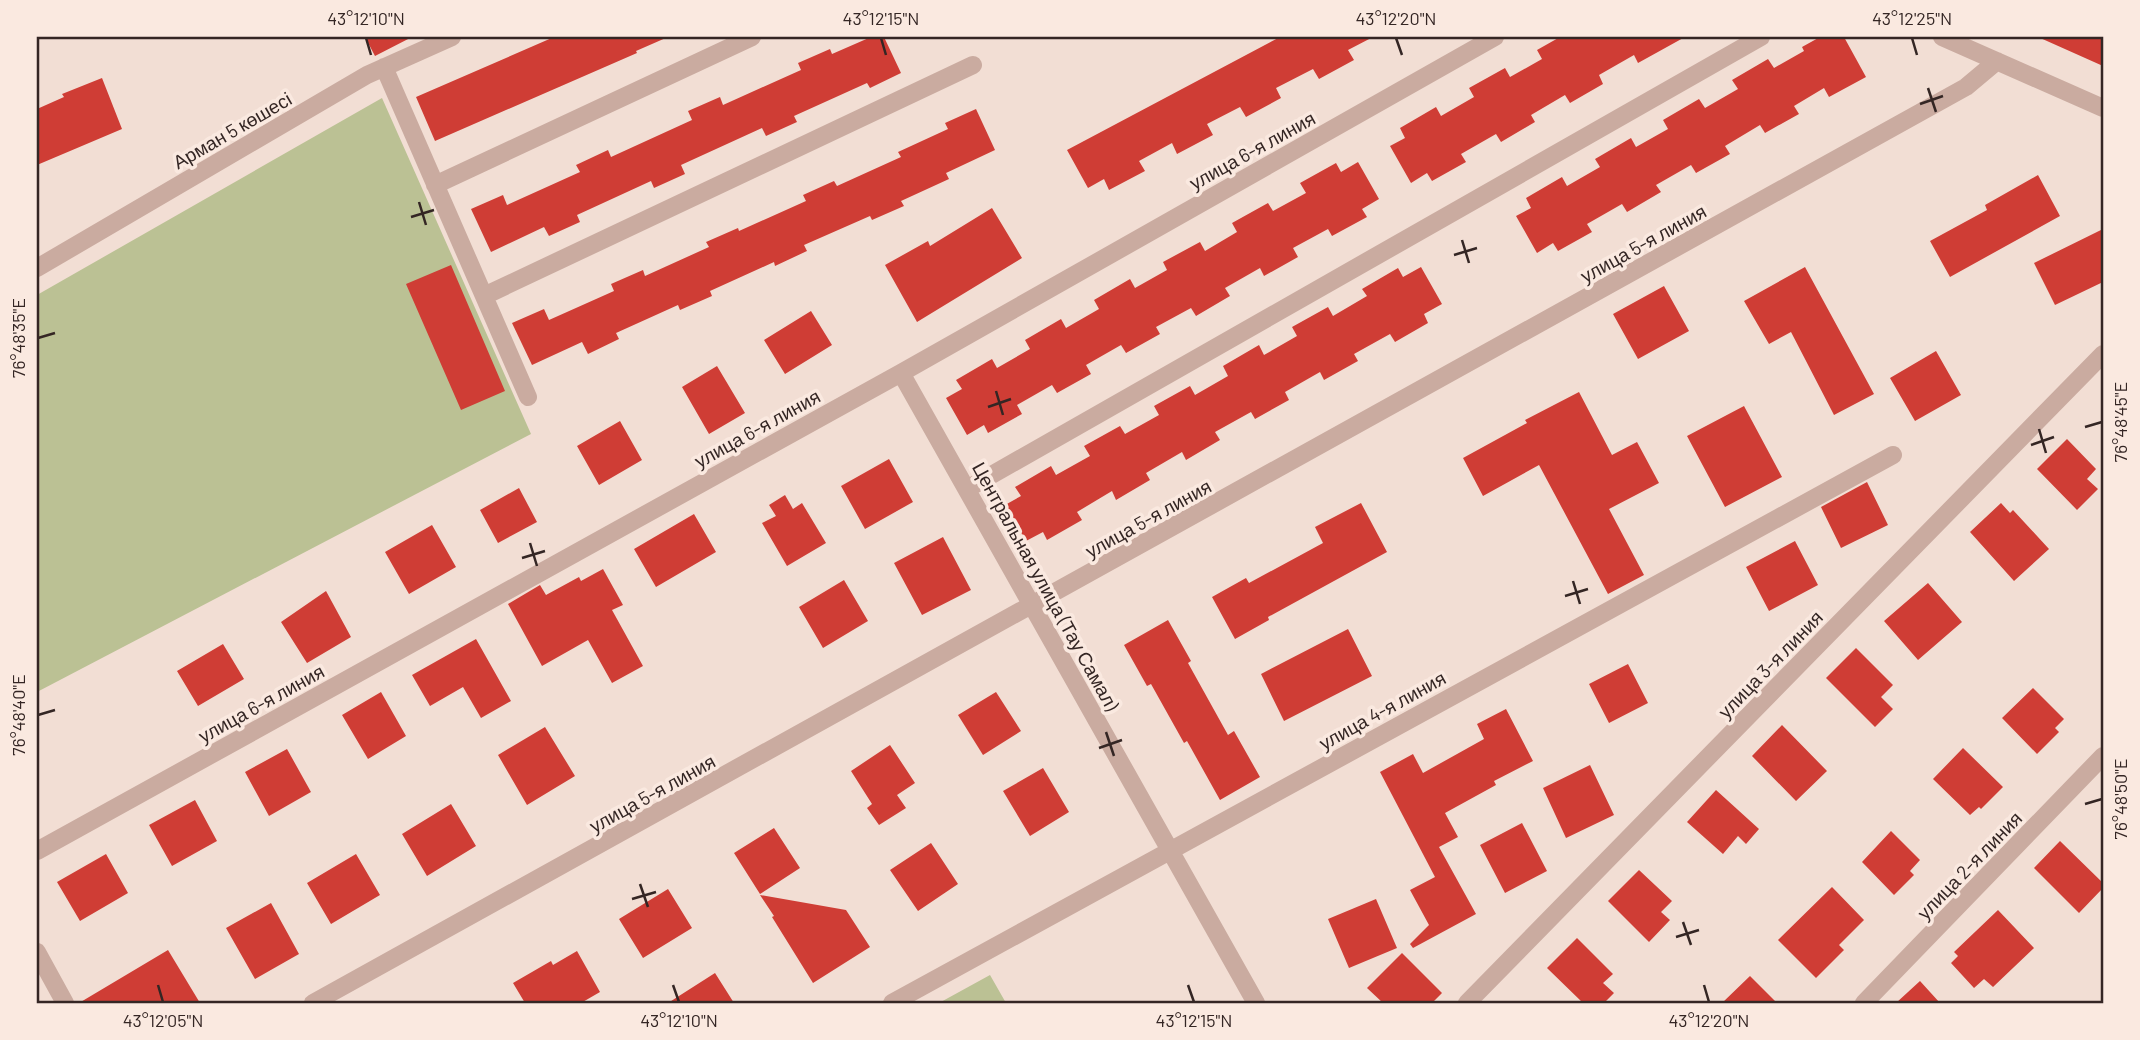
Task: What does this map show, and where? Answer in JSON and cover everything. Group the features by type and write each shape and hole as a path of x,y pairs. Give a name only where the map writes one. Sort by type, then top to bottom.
{"street":[{"name":"Арман 5 көшесі","path":"37,268 356,81 452,37"},
{"path":"435,185 752,37"},
{"name":"улица 6-я линия","path":"37,851 901,373 1496,37"},
{"path":"967,489 1761,37"},
{"path":"1942,37 2103,108"},
{"name":"улица 5-я линия","path":"313,1003 1966,88 1997,61"},
{"path":"484,296 973,65"},
{"path":"384,67 528,397"},
{"name":"улица 3-я линия","path":"1467,1003 2103,354"},
{"name":"Центральная улица (Тау Самал)","path":"901,373 1256,1003"},
{"name":"улица 4-я линия","path":"892,1003 1893,455"},
{"name":"улица 2-я линия","path":"1864,1003 2103,756"},
{"path":"37,952 65,1003"}],"green space":[{"path":"382,98 531,434 37,692 37,295"},
{"path":"990,975 1006,1003 939,1003"}],"building":[{"path":"365,37 412,37 375,56"},
{"path":"554,37 668,37 435,141 416,97"},
{"path":"871,37 884,37 901,73 870,88 867,83 794,116 797,122 766,136 762,128 681,165 685,174 654,188 651,181 577,215 580,222 549,236 544,227 491,252 471,209 503,195 507,205 580,172 576,165 608,150 611,157 692,120 688,111 720,97 723,105 801,70 798,63 830,49 832,54"},
{"path":"1280,37 1373,37 1348,50 1354,60 1319,79 1313,69 1276,88 1281,98 1246,117 1240,107 1207,124 1213,135 1177,154 1172,143 1139,161 1145,171 1109,190 1104,179 1088,188 1067,150"},
{"path":"1560,37 1685,37 1638,63 1634,55 1599,75 1603,84 1570,103 1565,95 1531,115 1535,122 1501,142 1496,134 1461,154 1466,162 1432,181 1427,173 1411,183 1390,146 1405,138 1400,128 1436,107 1441,116 1474,97 1469,88 1505,68 1510,77 1542,59 1537,50"},
{"path":"1820,37 1844,37 1866,77 1829,97 1824,88 1794,106 1799,114 1765,133 1760,125 1725,146 1730,154 1696,173 1691,165 1656,185 1661,192 1627,212 1622,204 1587,224 1592,232 1558,251 1553,243 1537,253 1516,216 1531,208 1526,198 1562,177 1567,186 1600,167 1595,159 1631,138 1636,147 1668,129 1663,120 1699,99 1705,108 1738,89 1732,80 1768,59 1774,68 1804,51 1802,47"},
{"path":"2038,37 2103,37 2103,66"},
{"path":"102,78 122,129 37,165 37,109 64,97 62,94"},
{"path":"976,109 995,150 946,173 949,179 901,201 904,206 872,220 870,216 804,245 807,251 775,266 774,262 710,291 712,296 680,310 678,305 616,333 619,339 588,354 582,342 532,365 512,323 544,309 549,320 614,291 611,284 643,270 645,276 709,247 706,242 738,228 739,231 806,201 803,195 834,181 837,186 901,157 898,152 948,129 945,123"},
{"path":"1358,162 1379,199 1362,209 1367,217 1332,236 1328,229 1293,248 1298,257 1264,276 1260,268 1225,288 1230,296 1196,316 1191,308 1156,327 1160,334 1126,353 1121,345 1086,365 1091,374 1057,393 1052,385 1017,405 1022,414 988,433 984,425 967,435 946,398 962,389 956,380 992,359 997,368 1030,349 1025,340 1061,319 1066,328 1099,309 1094,300 1130,279 1135,288 1167,270 1163,262 1200,242 1205,251 1237,232 1232,223 1268,203 1273,211 1306,193 1300,183 1336,163 1341,172"},
{"path":"2038,175 2060,216 1950,277 1930,241 1987,210 1985,205"},
{"path":"992,208 1022,258 917,322 885,265 928,241 930,246"},
{"path":"2103,229 2103,282 2055,305 2034,263"},
{"path":"451,265 505,391 461,410 406,284"},
{"path":"1421,267 1442,304 1424,314 1428,323 1395,342 1390,334 1354,354 1358,361 1324,380 1320,372 1285,392 1289,400 1255,419 1251,412 1215,432 1220,440 1186,460 1182,452 1146,473 1150,480 1116,500 1112,491 1077,512 1082,520 1047,540 1043,532 1026,541 1005,505 1021,496 1015,487 1051,466 1056,475 1090,456 1084,446 1120,426 1125,434 1159,415 1154,406 1190,386 1195,395 1228,376 1223,366 1259,345 1264,355 1297,336 1292,327 1328,307 1333,316 1367,296 1362,289 1398,268 1403,277"},
{"path":"1805,267 1874,394 1834,415 1791,332 1769,344 1744,301"},
{"path":"1664,286 1689,331 1638,359 1613,314"},
{"path":"811,311 832,345 785,374 764,340"},
{"path":"1936,351 1961,395 1915,421 1890,378"},
{"path":"717,366 745,413 709,434 682,387"},
{"path":"1579,392 1612,455 1637,442 1659,483 1609,509 1644,575 1608,594 1539,465 1483,496 1463,458 1527,423 1525,420"},
{"path":"1744,406 1782,477 1725,507 1687,436"},
{"path":"620,421 642,460 599,485 577,446"},
{"path":"2067,439 2096,469 2087,479 2098,489 2077,510 2037,469"},
{"path":"889,459 913,502 865,529 841,486"},
{"path":"1867,482 1888,525 1841,548 1821,507"},
{"path":"519,488 537,522 498,543 480,510"},
{"path":"785,495 793,509 802,503 826,543 787,566 762,523 776,516 769,505"},
{"path":"1361,503 1387,552 1268,617 1269,620 1235,639 1212,597 1246,578 1249,583 1323,543 1315,527"},
{"path":"2001,503 2010,513 2013,510 2049,549 2014,581 1970,532"},
{"path":"694,514 716,552 656,587 634,549"},
{"path":"432,525 456,567 409,594 385,552"},
{"path":"943,537 971,590 922,615 894,563"},
{"path":"1795,541 1818,585 1769,611 1746,567"},
{"path":"603,569 623,605 612,610 643,666 612,683 588,640 542,666 508,604 540,585 546,595 579,577 581,581"},
{"path":"844,580 868,621 823,648 799,607"},
{"path":"1928,583 1962,622 1918,660 1884,621"},
{"path":"326,591 351,637 307,663 281,622"},
{"path":"1168,620 1191,661 1188,663 1228,735 1234,731 1260,777 1220,800 1187,741 1184,743 1151,684 1147,686 1124,645"},
{"path":"1348,629 1372,676 1284,721 1261,674"},
{"path":"476,639 511,701 481,718 463,687 430,706 412,675"},
{"path":"223,644 244,679 198,706 177,671"},
{"path":"1856,648 1893,685 1881,697 1893,709 1875,727 1826,678"},
{"path":"1628,664 1648,703 1609,723 1589,684"},
{"path":"2033,688 2064,719 2055,728 2059,732 2037,754 2002,718"},
{"path":"381,692 406,736 368,759 342,715"},
{"path":"996,692 1021,731 983,755 958,715"},
{"path":"1506,709 1533,761 1494,781 1496,785 1445,813 1458,837 1439,847 1476,914 1413,948 1410,944 1429,925 1410,890 1435,877 1380,772 1413,754 1423,773 1484,739 1477,724"},
{"path":"1782,725 1827,771 1796,801 1752,756"},
{"path":"545,727 575,776 527,805 498,755"},
{"path":"890,745 915,783 897,795 906,808 879,825 867,808 872,804 851,771"},
{"path":"1963,748 2003,787 1981,809 1979,807 1970,815 1933,779"},
{"path":"287,749 311,792 269,816 245,772"},
{"path":"1590,765 1614,815 1566,838 1543,788"},
{"path":"1043,768 1069,812 1030,836 1003,791"},
{"path":"1716,790 1759,829 1746,844 1738,836 1723,854 1687,822"},
{"path":"195,800 217,841 172,866 149,825"},
{"path":"451,804 476,846 427,876 402,834"},
{"path":"1522,823 1547,871 1505,893 1480,845"},
{"path":"774,828 800,868 760,894 734,853"},
{"path":"1891,831 1920,860 1910,871 1914,875 1894,895 1862,862"},
{"path":"2060,841 2103,883 2103,888 2079,913 2034,868"},
{"path":"931,843 958,884 918,911 890,870"},
{"path":"106,854 128,893 80,921 57,882"},
{"path":"356,854 380,895 331,924 307,883"},
{"path":"1639,870 1672,901 1661,912 1670,920 1649,942 1608,901"},
{"path":"1832,887 1864,920 1839,945 1844,950 1816,978 1778,940"},
{"path":"668,889 692,928 643,958 619,919"},
{"path":"760,895 846,910 870,947 813,983"},
{"path":"1376,899 1397,948 1349,968 1328,919"},
{"path":"271,903 299,954 255,979 226,928"},
{"path":"1998,910 2034,948 1993,987 1984,979 1974,988 1951,963 1958,956 1954,952"},
{"path":"1577,938 1613,974 1603,983 1614,993 1604,1003 1583,1003 1547,968"},
{"path":"168,950 200,1003 79,1003"},
{"path":"577,951 600,992 581,1003 525,1003 513,983 551,961 553,965"},
{"path":"1402,953 1442,993 1432,1003 1383,1003 1367,988"},
{"path":"715,973 734,1003 668,1003"},
{"path":"1750,976 1777,1003 1722,1003"},
{"path":"1920,981 1940,1003 1896,1003"}]}
